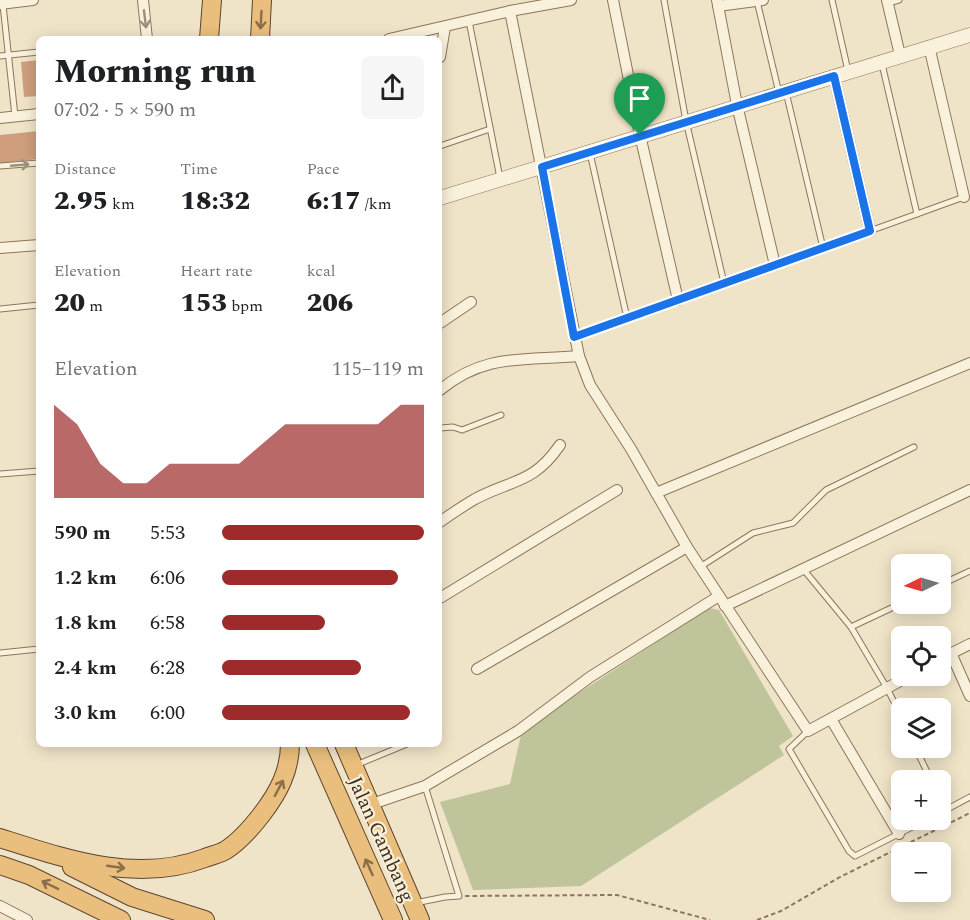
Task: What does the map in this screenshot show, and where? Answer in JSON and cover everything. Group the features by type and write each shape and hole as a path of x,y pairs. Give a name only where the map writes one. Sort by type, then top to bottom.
{"highway":[{"path":"209,36 212,0"},
{"path":"260,36 262,0"},
{"path":"0,838 83,863 126,869 168,868 194,862 226,850 250,830 282,785 290,747"},
{"name":"Jalan Gambang","path":"316,747 393,920"},
{"name":"Jalan Gambang","path":"345,747 417,912"},
{"path":"38,850 132,897 205,920"},
{"path":"0,866 29,874 121,920"}],"street":[{"path":"2,2 33,0"},
{"path":"142,0 147,36"},
{"path":"428,35 445,27 469,21 570,0"},
{"path":"613,0 640,135 678,300"},
{"path":"760,0 718,3 737,105 775,265"},
{"path":"887,1 900,55"},
{"path":"510,11 574,337 590,385 631,449 687,547 808,731 891,686"},
{"path":"442,45 445,27"},
{"path":"442,197 970,35"},
{"path":"929,46 964,197"},
{"path":"834,76 870,231"},
{"path":"0,118 36,114"},
{"path":"0,248 36,245"},
{"path":"442,322 471,302"},
{"path":"442,388 457,376 486,363 507,359 529,360 579,356"},
{"path":"656,493 970,363"},
{"path":"442,521 476,499 535,473 548,463 560,445"},
{"path":"442,597 617,490"},
{"path":"372,804 424,786 518,731 590,677 722,601 804,570 970,490"},
{"path":"477,669 687,547"},
{"path":"970,644 951,653 970,696"},
{"path":"831,718 899,834"},
{"path":"0,906 27,920"}],"lane":[{"path":"664,0 686,121 724,284"},
{"path":"760,0 823,248"},
{"path":"832,0 848,71"},
{"path":"887,1 900,0"},
{"path":"2,2 15,116"},
{"path":"469,21 500,180"},
{"path":"0,56 36,52"},
{"path":"882,61 917,214"},
{"path":"442,145 490,129"},
{"path":"590,151 627,318"},
{"path":"0,166 36,163"},
{"path":"574,337 964,197"},
{"path":"0,309 36,306"},
{"path":"442,428 453,427 462,430 501,415"},
{"path":"700,567 753,532 793,523 826,490 914,447"},
{"path":"0,474 36,471"},
{"path":"804,570 851,627 892,698"},
{"path":"951,580 970,570"},
{"path":"851,627 891,608"},
{"path":"0,653 36,649"},
{"path":"808,731 789,749 849,851 855,856 862,854 907,830"},
{"path":"354,766 400,747"},
{"path":"417,912 445,897 459,896 424,786"},
{"path":"951,807 970,797"}],"path":[{"path":"757,920 781,911 840,877 970,813"},
{"path":"459,896 617,895 710,920"}],"green space":[{"path":"709,608 719,610 793,736 779,746 784,755 581,886 473,890 440,802 510,784 522,730"}],"building":[{"path":"36,60 36,96 24,97 21,62"},
{"path":"36,131 36,159 0,163 0,135"}],"route":[{"path":"834,76 870,231 574,337 542,167 640,135 834,76"}]}
